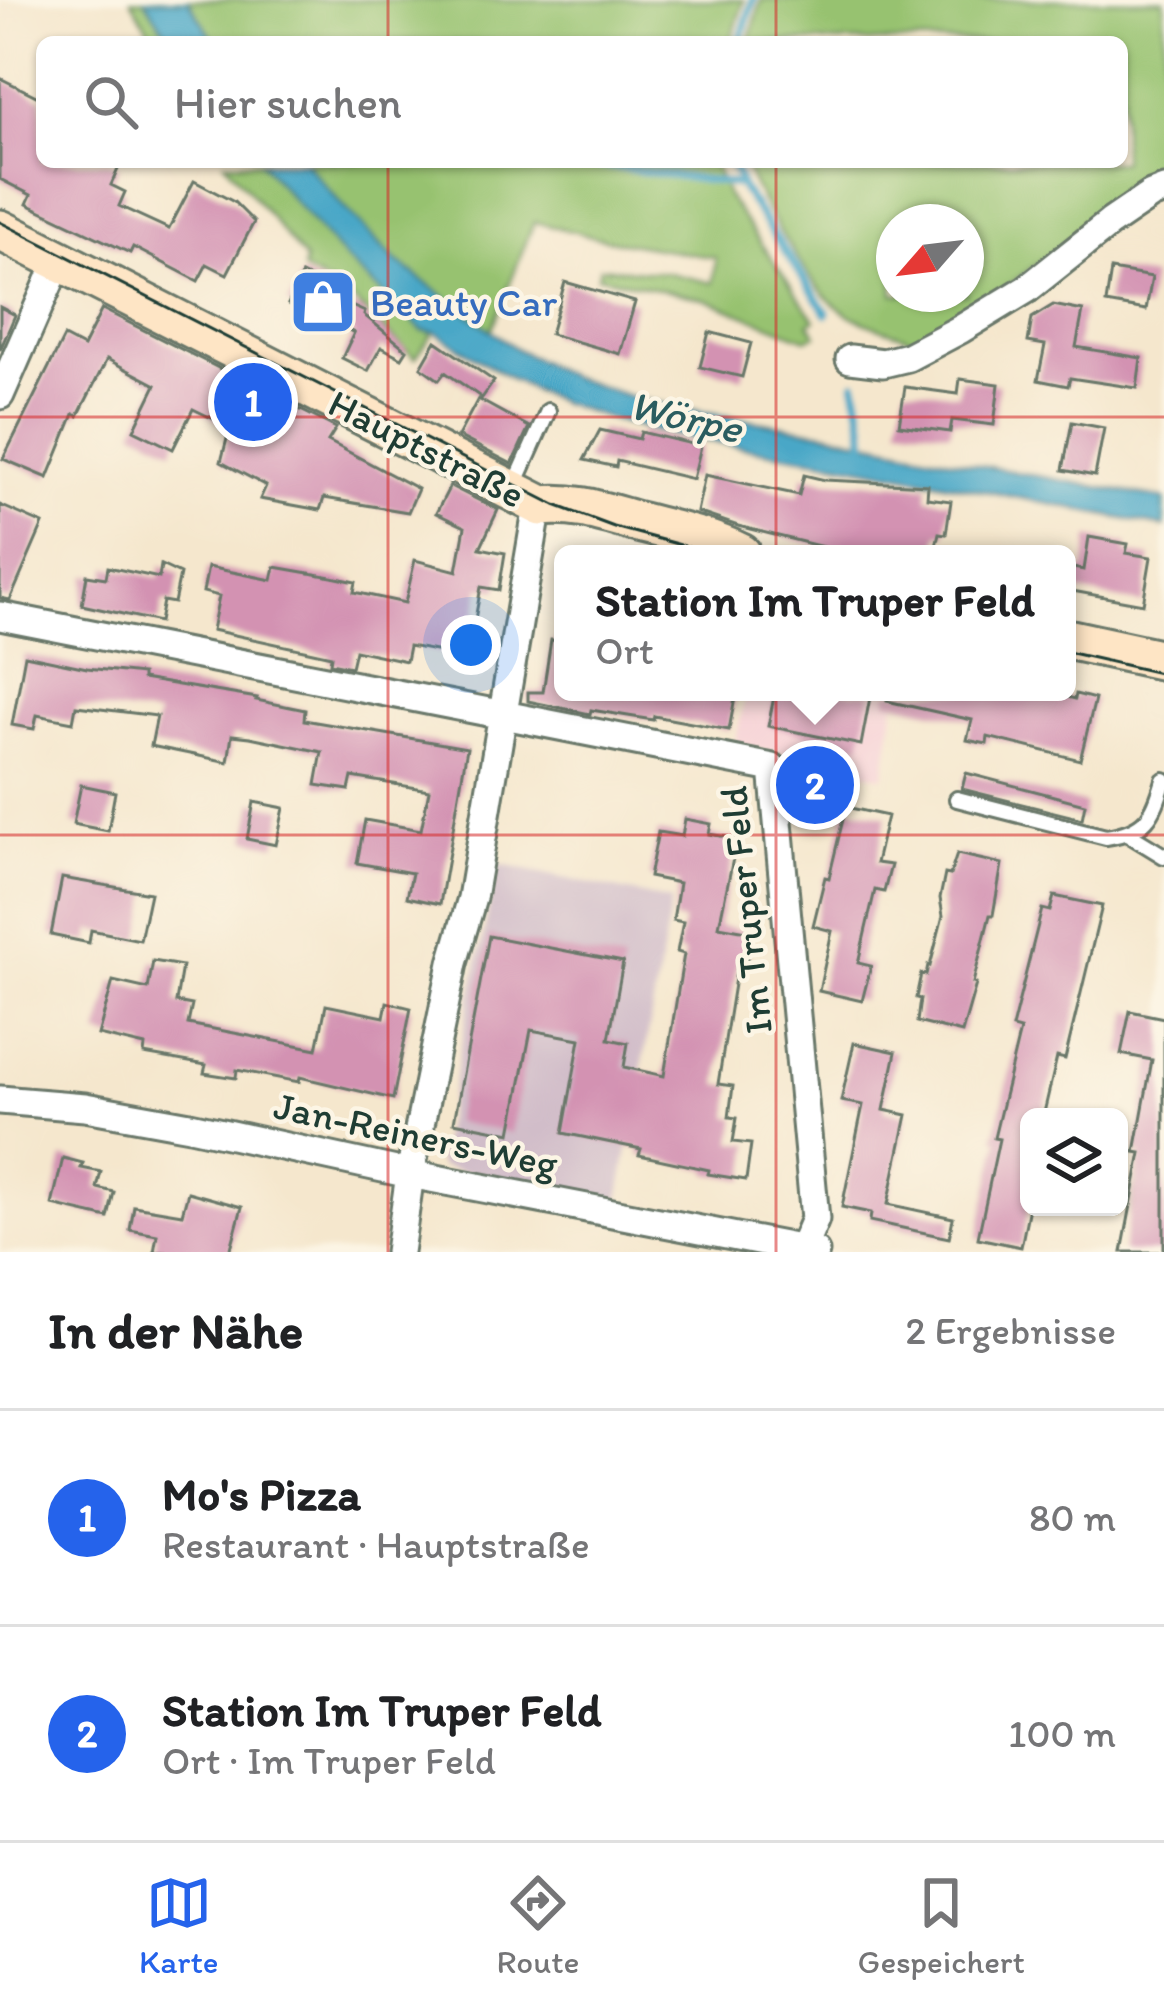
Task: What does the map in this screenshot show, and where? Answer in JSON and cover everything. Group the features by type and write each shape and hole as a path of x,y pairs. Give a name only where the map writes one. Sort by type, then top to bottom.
{"street":[{"path":"850,359 883,363 908,357 962,329 1027,289 1110,223 1164,190"},
{"name":"Hauptstraße","path":"0,230 527,499 586,507 720,545"},
{"path":"0,395 59,260"},
{"path":"400,1252 410,1174 472,898 535,523 527,499"},
{"name":"Im Truper Feld","path":"0,616 773,768 815,1219 806,1251"},
{"path":"1076,641 1164,661"},
{"name":"Jan-Reiners-Weg","path":"0,1100 85,1107 169,1122 806,1251"}],"lane":[{"path":"527,499 519,472 548,411"},
{"path":"957,799 1106,837 1141,826 1155,811 1164,780"},
{"path":"1128,833 1164,856"}],"shaded area":[{"path":"744,701 896,701 884,777 833,766 828,799 797,793 792,756 735,744"},
{"path":"498,864 671,901 619,1201 441,1167 437,1161"}],"green space":[{"path":"131,0 145,0 168,36 152,36"},
{"path":"188,0 744,0 733,36 211,36"},
{"path":"761,0 1164,0 1164,177 1138,188 993,297 984,302 984,204 876,204 876,312 965,312 914,339 853,317 835,305 784,238 745,168 1128,168 1128,36 751,36"},
{"path":"230,168 265,168 344,258 422,330 434,332 415,358 344,292 303,270 305,260"},
{"path":"310,168 715,168 727,196 815,320 809,323 817,335 806,339 704,299 598,276 600,267 669,273 713,283 716,258 534,222 491,331 396,261"}],"water":[{"path":"145,0 188,0 211,36 168,36"},
{"name":"Wörpe","path":"265,168 310,168 396,261 515,348 570,377 638,399 1164,499 1164,527 665,433 597,415 513,380 435,332 422,330 344,258"}],"building":[{"path":"0,78 36,96 36,168 119,168 111,185 125,192 119,206 169,229 194,181 234,202 254,222 227,274 207,264 198,281 133,247 130,253 27,204 31,195 0,179"},
{"path":"1111,270 1152,277 1146,310 1106,303"},
{"path":"302,274 365,312 407,350 402,358 381,347 368,371 342,358 354,333 313,311 310,315 288,304"},
{"path":"565,282 635,302 620,354 550,334"},
{"path":"1053,305 1083,311 1076,347 1141,358 1137,388 1070,378 1068,386 1038,380 1045,345 1028,342 1032,318"},
{"path":"0,307 15,315 0,350"},
{"path":"102,309 236,377 230,389 273,403 277,398 336,428 328,441 418,489 408,512 324,498 320,510 260,499 266,486 221,462 230,427 193,409 173,449 134,430 156,385 107,359 78,416 74,414 48,478 3,459 64,337 83,347"},
{"path":"709,332 751,343 742,377 700,367"},
{"path":"436,341 494,381 482,398 445,372 439,380 421,367"},
{"path":"960,379 999,384 994,425 952,420 950,432 899,425 905,387 958,394"},
{"path":"478,399 529,427 512,464 458,436"},
{"path":"1072,422 1104,428 1095,476 1063,470"},
{"path":"600,430 639,439 641,432 701,446 693,479 617,461 616,467 584,460"},
{"path":"705,475 799,495 804,475 928,485 927,498 951,501 946,534 939,533 936,545 815,545 697,512"},
{"path":"450,486 498,510 480,548 505,553 499,590 481,587 468,657 409,646 406,661 355,650 351,667 330,663 331,656 212,630 219,596 203,592 208,567 272,580 275,567 332,577 356,582 354,592 405,603 415,560 457,571 465,527 436,513"},
{"path":"0,505 43,524 10,600 0,598"},
{"path":"1089,537 1128,544 1126,553 1151,557 1143,604 1076,592 1076,569 1084,570"},
{"path":"161,565 180,574 174,603 163,601 159,622 82,605 87,575 106,578 108,567 159,578"},
{"path":"551,640 554,701 734,701 729,730 654,716 653,720 591,710 590,714 528,701 528,692 543,692"},
{"path":"25,655 257,698 305,710 304,720 467,748 440,904 407,897 412,873 357,863 365,820 421,830 429,790 352,777 349,790 316,785 322,752 250,737 232,735 228,762 151,746 157,716 76,706 73,722 37,715 34,729 12,725"},
{"path":"1076,694 1095,699 1080,760 988,737 987,744 967,740 972,720 887,701 1076,701"},
{"path":"773,701 869,701 861,745 768,726"},
{"path":"966,773 1085,804 1082,819 962,789"},
{"path":"81,785 115,792 108,831 73,824"},
{"path":"254,802 284,808 276,845 247,839"},
{"path":"846,807 887,816 876,863 891,865 884,892 875,890 858,963 871,966 862,1001 819,991 832,931 813,926"},
{"path":"685,819 711,824 709,834 737,839 719,926 752,932 747,961 738,959 718,1084 733,1086 729,1117 737,1118 733,1142 751,1144 746,1180 639,1155 641,1149 563,1133 580,1039 531,1030 511,1133 454,1122 489,936 623,962 609,1039 628,1043 624,1067 664,1076 684,954 677,952 683,922 673,920 679,883 649,877 658,832 682,836"},
{"path":"957,854 1002,864 962,1033 917,1022 920,999 916,998 943,916 940,898 945,874 950,875"},
{"path":"62,878 150,893 140,940 91,930 89,943 51,935"},
{"path":"1054,896 1102,906 1065,1059 1057,1057 1045,1108 1020,1108 1020,1216 1027,1216 1021,1247 978,1238 999,1139 994,1138 1020,1030 1012,1028 1042,909 1050,911"},
{"path":"153,961 182,966 176,1002 192,1005 188,1024 317,1049 326,1005 384,1017 387,1002 411,1008 393,1099 300,1077 299,1082 237,1070 236,1078 204,1073 206,1065 144,1054 145,1046 98,1035 113,981 148,989"},
{"path":"1130,1011 1164,1018 1164,1252 1122,1252 1152,1060 1121,1054"},
{"path":"854,1043 896,1052 884,1110 907,1115 888,1204 953,1218 949,1238 870,1221 871,1213 842,1207 863,1105 841,1101"},
{"path":"63,1158 101,1172 97,1188 114,1192 108,1218 52,1205"},
{"path":"188,1192 242,1207 230,1252 154,1252 157,1235 130,1230 134,1206 182,1214"}],"waterway":[{"path":"742,36 753,0"},
{"path":"621,168 740,185"},
{"path":"734,168 743,190 827,313"},
{"path":"855,383 865,447"}],"tram line":[{"path":"0,222 555,505 681,545"},
{"path":"1076,654 1164,674"}],"place":[{"name":"Beauty Car","path":"323,302"},
{"name":"Mo's Pizza","path":"253,402"},
{"name":"Station Im Truper Feld","path":"815,785"}]}
